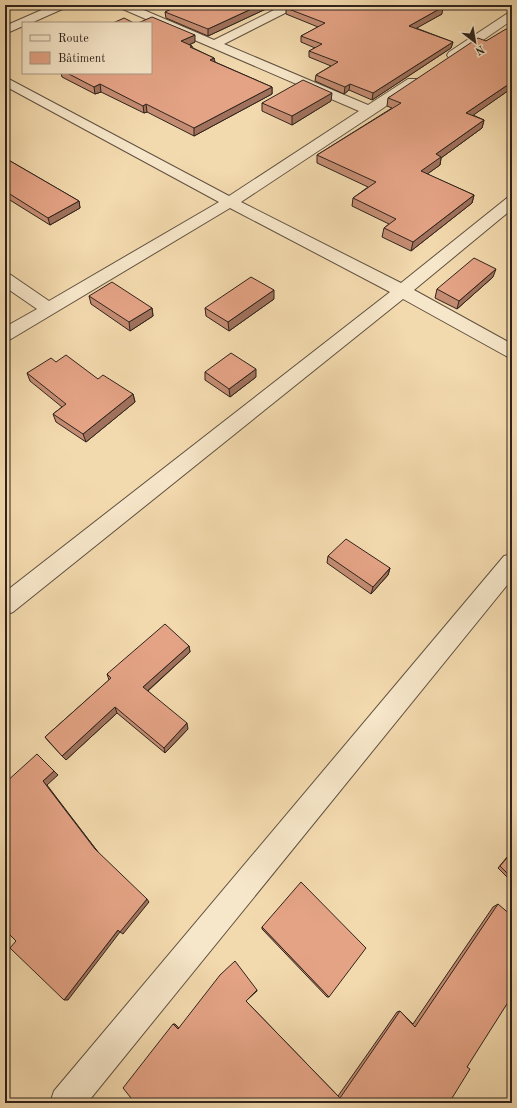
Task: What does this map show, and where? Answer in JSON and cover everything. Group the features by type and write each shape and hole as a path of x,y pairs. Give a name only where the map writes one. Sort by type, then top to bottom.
{"street":[{"path":"24,22 63,5"},
{"path":"122,5 370,111"},
{"path":"214,45 293,5"},
{"path":"442,62 512,16"},
{"path":"5,30 22,23"},
{"path":"5,335 230,202 422,76"},
{"path":"5,81 230,202 402,291 512,352"},
{"path":"5,605 402,291 512,201"},
{"path":"5,279 49,309"},
{"path":"66,1103 512,563"}],"building":[{"path":"180,5 260,5 208,29 165,12"},
{"path":"292,5 437,5 443,7 409,26 453,42 373,93 350,84 345,87 316,75 338,62 309,51 322,44 301,36 325,23 286,8"},
{"path":"152,17 195,35 181,41 192,46 190,47 214,58 210,60 272,87 194,128 146,104 143,106 100,84 94,87 69,74 152,74 152,22 140,22"},
{"path":"124,18 132,22 115,22"},
{"path":"506,29 512,31 512,82 466,113 484,120 436,154 441,157 421,171 474,195 413,242 384,228 396,219 353,198 376,182 317,155 401,103 388,98 478,38 486,41"},
{"path":"303,80 332,93 292,116 262,103"},
{"path":"5,158 79,201 48,218 5,191"},
{"path":"474,258 496,269 459,301 437,289"},
{"path":"251,277 274,290 228,322 205,308"},
{"path":"112,282 152,308 129,322 89,296"},
{"path":"231,353 256,369 229,389 205,372"},
{"path":"66,355 98,379 103,375 133,394 83,434 53,414 66,404 27,373 51,358 56,362"},
{"path":"346,539 390,568 373,587 328,556"},
{"path":"165,624 189,646 143,687 187,723 164,748 115,707 62,756 45,737 111,678 107,674"},
{"path":"37,754 54,771 43,781 95,849 147,899 120,932 118,930 64,1000 10,948 16,941 5,930 5,817 8,814 5,811 5,783"},
{"path":"512,852 512,878 500,866"},
{"path":"301,882 366,948 329,997 262,927"},
{"path":"498,904 512,916 512,996 467,1067 470,1069 449,1103 135,1103 123,1088 173,1024 178,1029 220,975 235,961 257,990 246,1001 340,1098 400,1011 415,1027"}]}
